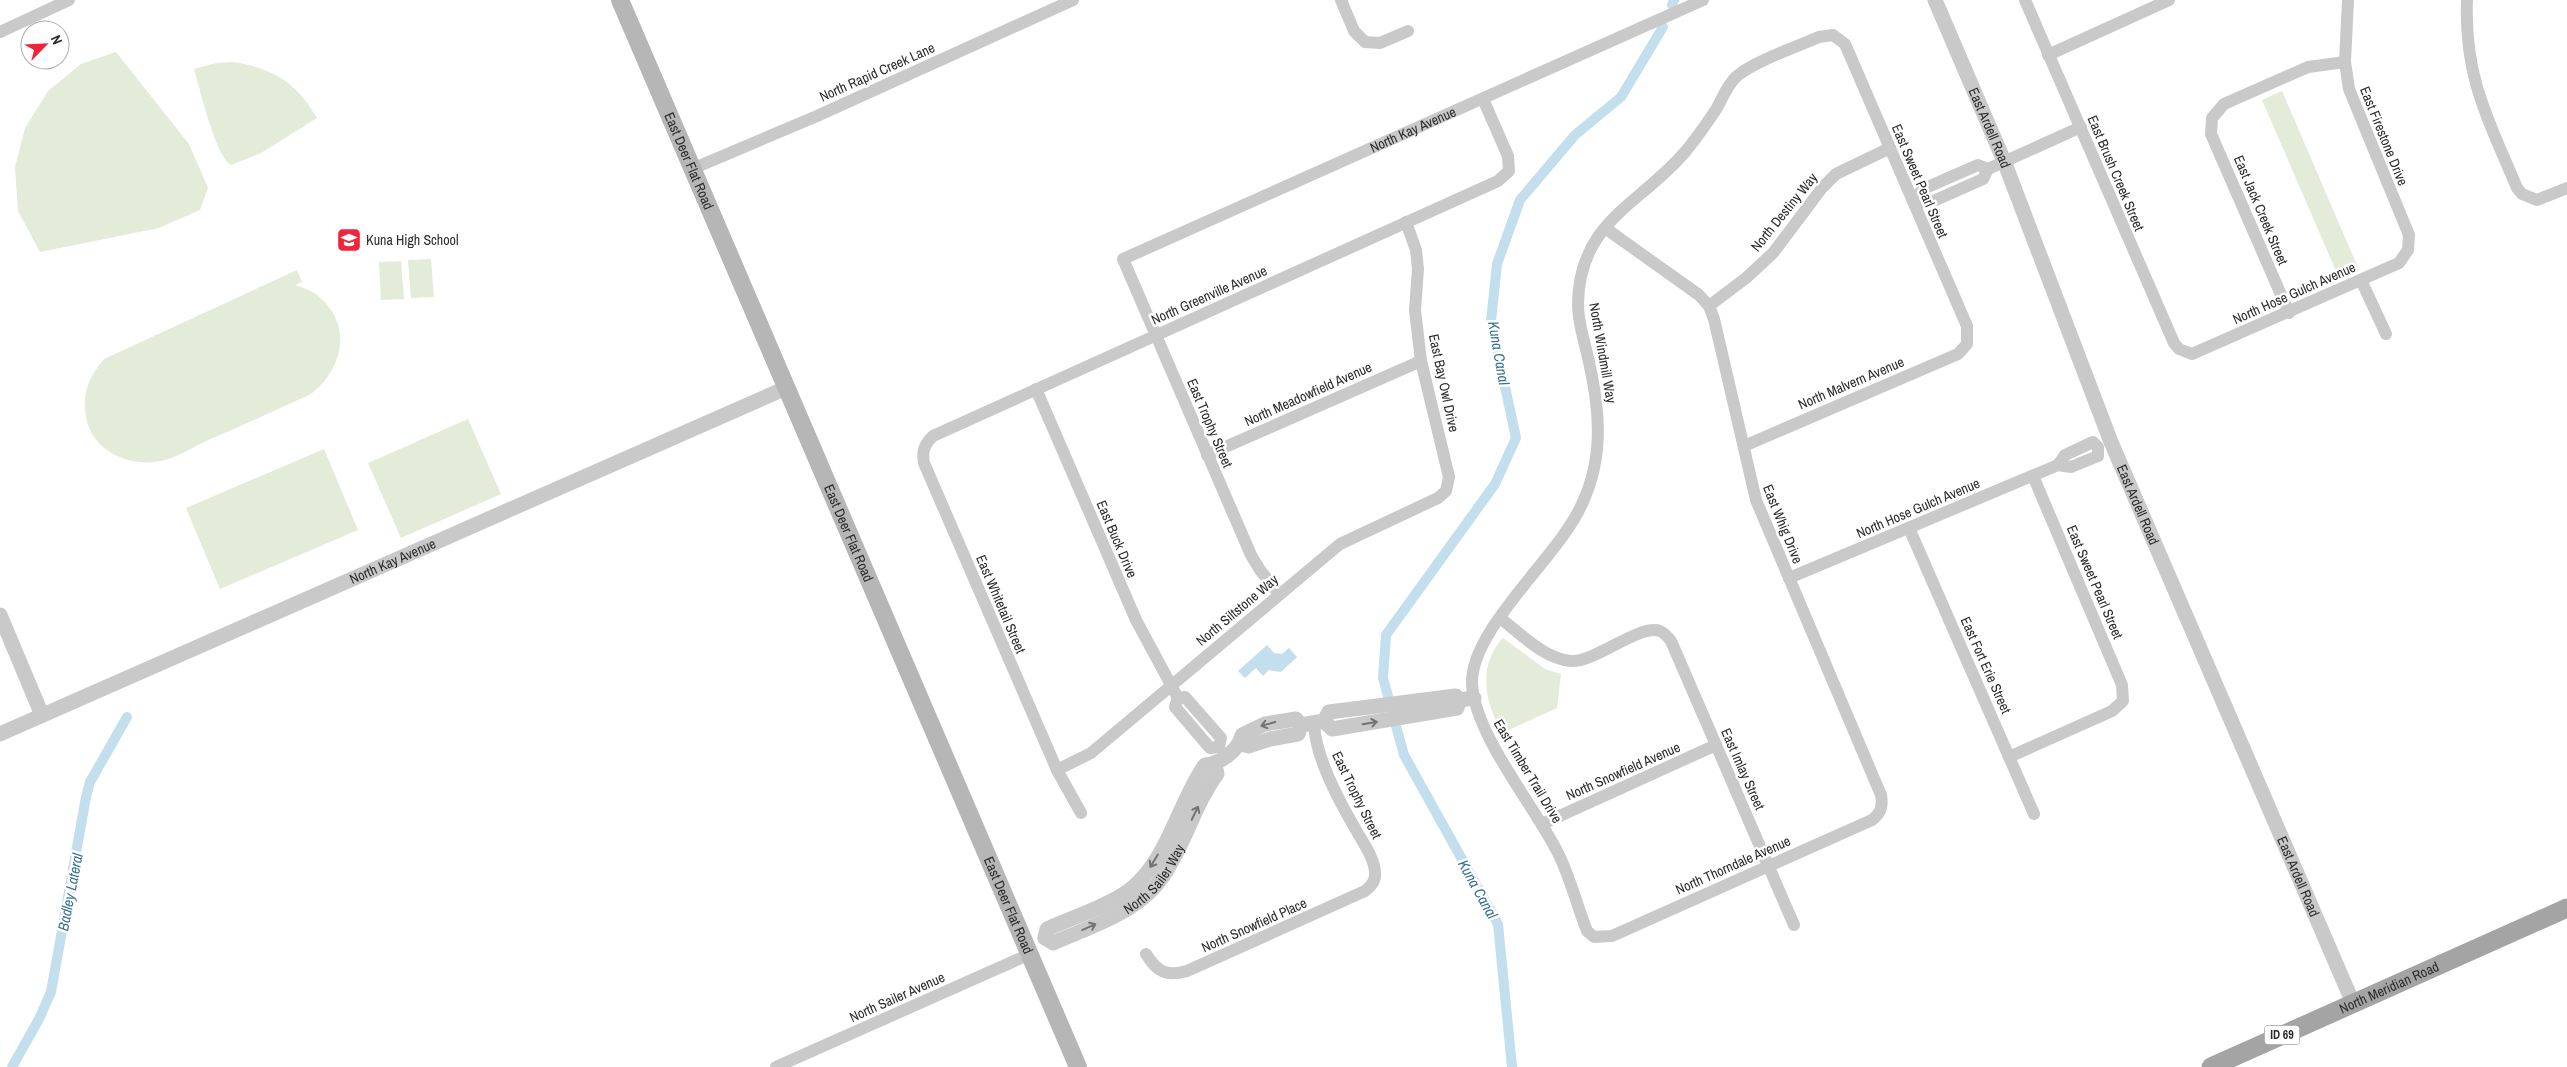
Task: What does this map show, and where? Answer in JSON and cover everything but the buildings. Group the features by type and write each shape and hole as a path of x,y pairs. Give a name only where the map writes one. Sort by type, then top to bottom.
{"main road":[{"name":"East Deer Flat Road","path":"620,0 1078,1067"},
{"name":"North Meridian Road","path":"2211,1067 2567,908"}],"street":[{"path":"0,32 41,6 69,0"},
{"name":"North Rapid Creek Lane","path":"692,169 817,116 1073,0"},
{"path":"1341,0 1354,31 1365,42 1372,44 1380,43 1408,31"},
{"name":"North Kay Avenue","path":"1123,259 1483,100 1702,0"},
{"name":"East Ardell Road","path":"1935,0 2004,161 2105,445 2353,1003"},
{"name":"East Brush Creek Street","path":"2025,0 2174,343 2186,352"},
{"path":"2048,55 2169,0"},
{"name":"East Firestone Drive","path":"2348,0 2345,62 2349,89 2355,108 2409,235 2408,250"},
{"path":"2467,0 2466,29 2477,92 2517,188 2530,198 2544,198 2567,188"},
{"name":"East Sweet Pearl Street","path":"1833,35 1845,44 1967,326 1967,344"},
{"name":"North Windmill Way","path":"1500,618 1573,521 1590,486 1597,460 1599,437 1598,409 1578,306 1579,286 1592,246 1618,211 1669,169 1685,152 1704,127 1736,77 1819,37 1833,35"},
{"name":"East Jack Creek Street","path":"2289,313 2211,134 2212,118 2224,104 2308,66 2345,62"},
{"name":"North Greenville Avenue","path":"923,448 933,436 1498,181 1509,170 1508,156 1483,100"},
{"path":"1913,201 1929,203 1983,179 1988,169 2004,161 2081,127"},
{"name":"North Destiny Way","path":"1709,306 1746,278 1773,253 1822,188 1836,174 1890,148"},
{"name":"East Bay Owl Drive","path":"1406,222 1416,250 1418,269 1415,310 1421,361 1449,477 1446,491"},
{"name":"East Whig Drive","path":"1605,228 1699,295 1709,306 1714,319 1756,500 1881,795 1881,810"},
{"name":"North Hose Gulch Avenue","path":"2186,352 2199,352 2399,263 2408,250"},
{"name":"East Trophy Street","path":"1123,259 1255,563 1279,594"},
{"path":"2361,280 2386,334"},
{"name":"North Malvern Avenue","path":"1744,446 1958,354 1967,344"},
{"name":"North Meadowfield Avenue","path":"1207,455 1421,361"},
{"name":"North Kay Avenue","path":"0,734 786,388"},
{"name":"East Buck Drive","path":"1036,389 1136,620 1178,698 1185,697 1221,738 1220,756"},
{"name":"North Hose Gulch Avenue","path":"1789,578 2058,466 2065,455 2093,442 2105,445"},
{"name":"East Whitetail Street","path":"923,448 924,463 1057,770 1081,813"},
{"name":"East Sweet Pearl Street","path":"2009,757 2112,711 2122,701 2122,685 2033,476"},
{"name":"North Siltstone Way","path":"1057,770 1091,753 1340,544 1438,498 1446,491"},
{"name":"East Fort Erie Street","path":"1909,528 2034,814"},
{"path":"0,615 42,715"},
{"name":"East Imlay Street","path":"1500,618 1543,652 1557,658 1573,661 1587,658 1645,632 1659,630 1671,641 1794,925"},
{"name":"East Timber Trail Drive","path":"1500,618 1486,636 1474,661 1472,682 1466,699 1542,824 1570,882 1587,931 1594,938"},
{"path":"1220,756 1240,744 1249,746 1270,739 1298,734 1313,723 1332,729 1457,708 1466,699"},
{"name":"East Trophy Street","path":"1313,723 1320,754 1347,816 1373,862 1375,879"},
{"name":"North Snowfield Avenue","path":"1542,824 1716,745"},
{"name":"North Sailer Way","path":"1028,950 1045,938 1053,943 1111,917 1138,902 1150,891 1171,862 1208,786 1217,774 1220,756"},
{"name":"North Thorndale Avenue","path":"1594,938 1612,936 1769,866 1872,820 1881,810"},
{"name":"North Snowfield Place","path":"1146,954 1154,967 1164,974 1174,975 1187,971 1365,891 1375,879"},
{"name":"North Sailer Avenue","path":"776,1067 1028,950"}],"green space":[{"path":"116,52 189,144 208,188 200,210 159,228 40,252 18,211 15,167 25,128 48,91 81,64"},
{"path":"234,62 261,69 283,79 301,95 317,118 261,153 231,165 219,149 194,69 216,63"},
{"path":"2282,91 2359,270 2339,278 2262,100"},
{"path":"431,259 434,297 411,298 408,260"},
{"path":"401,261 404,299 381,300 379,262"},
{"path":"297,270 302,282 296,285 315,294 329,307 336,319 340,332 340,346 331,372 311,394 167,460 139,462 128,460 108,451 100,444 88,425 85,398 89,382 104,359"},
{"path":"468,419 501,494 401,538 368,463"},
{"path":"324,449 358,530 220,589 186,508"},
{"path":"1503,638 1545,669 1561,674 1557,708 1502,733 1489,703 1486,682 1489,661"}],"water":[{"path":"1267,645 1274,653 1282,654 1289,648 1297,657 1281,672 1269,670 1263,676 1256,668 1245,678 1238,671"}],"waterway":[{"name":"Kuna Canal","path":"1672,5 1674,0"},
{"name":"Kuna Canal","path":"1388,696 1383,678 1386,635 1495,484 1516,438 1491,321 1497,264 1520,200 1575,135 1621,97 1663,27"},
{"name":"Badley Lateral","path":"12,1067 39,1019 51,992 90,782 127,717"},
{"name":"Kuna Canal","path":"1396,726 1404,755 1498,924 1512,1067"}],"place":[{"name":"Kuna High School","path":"349,240"}]}
